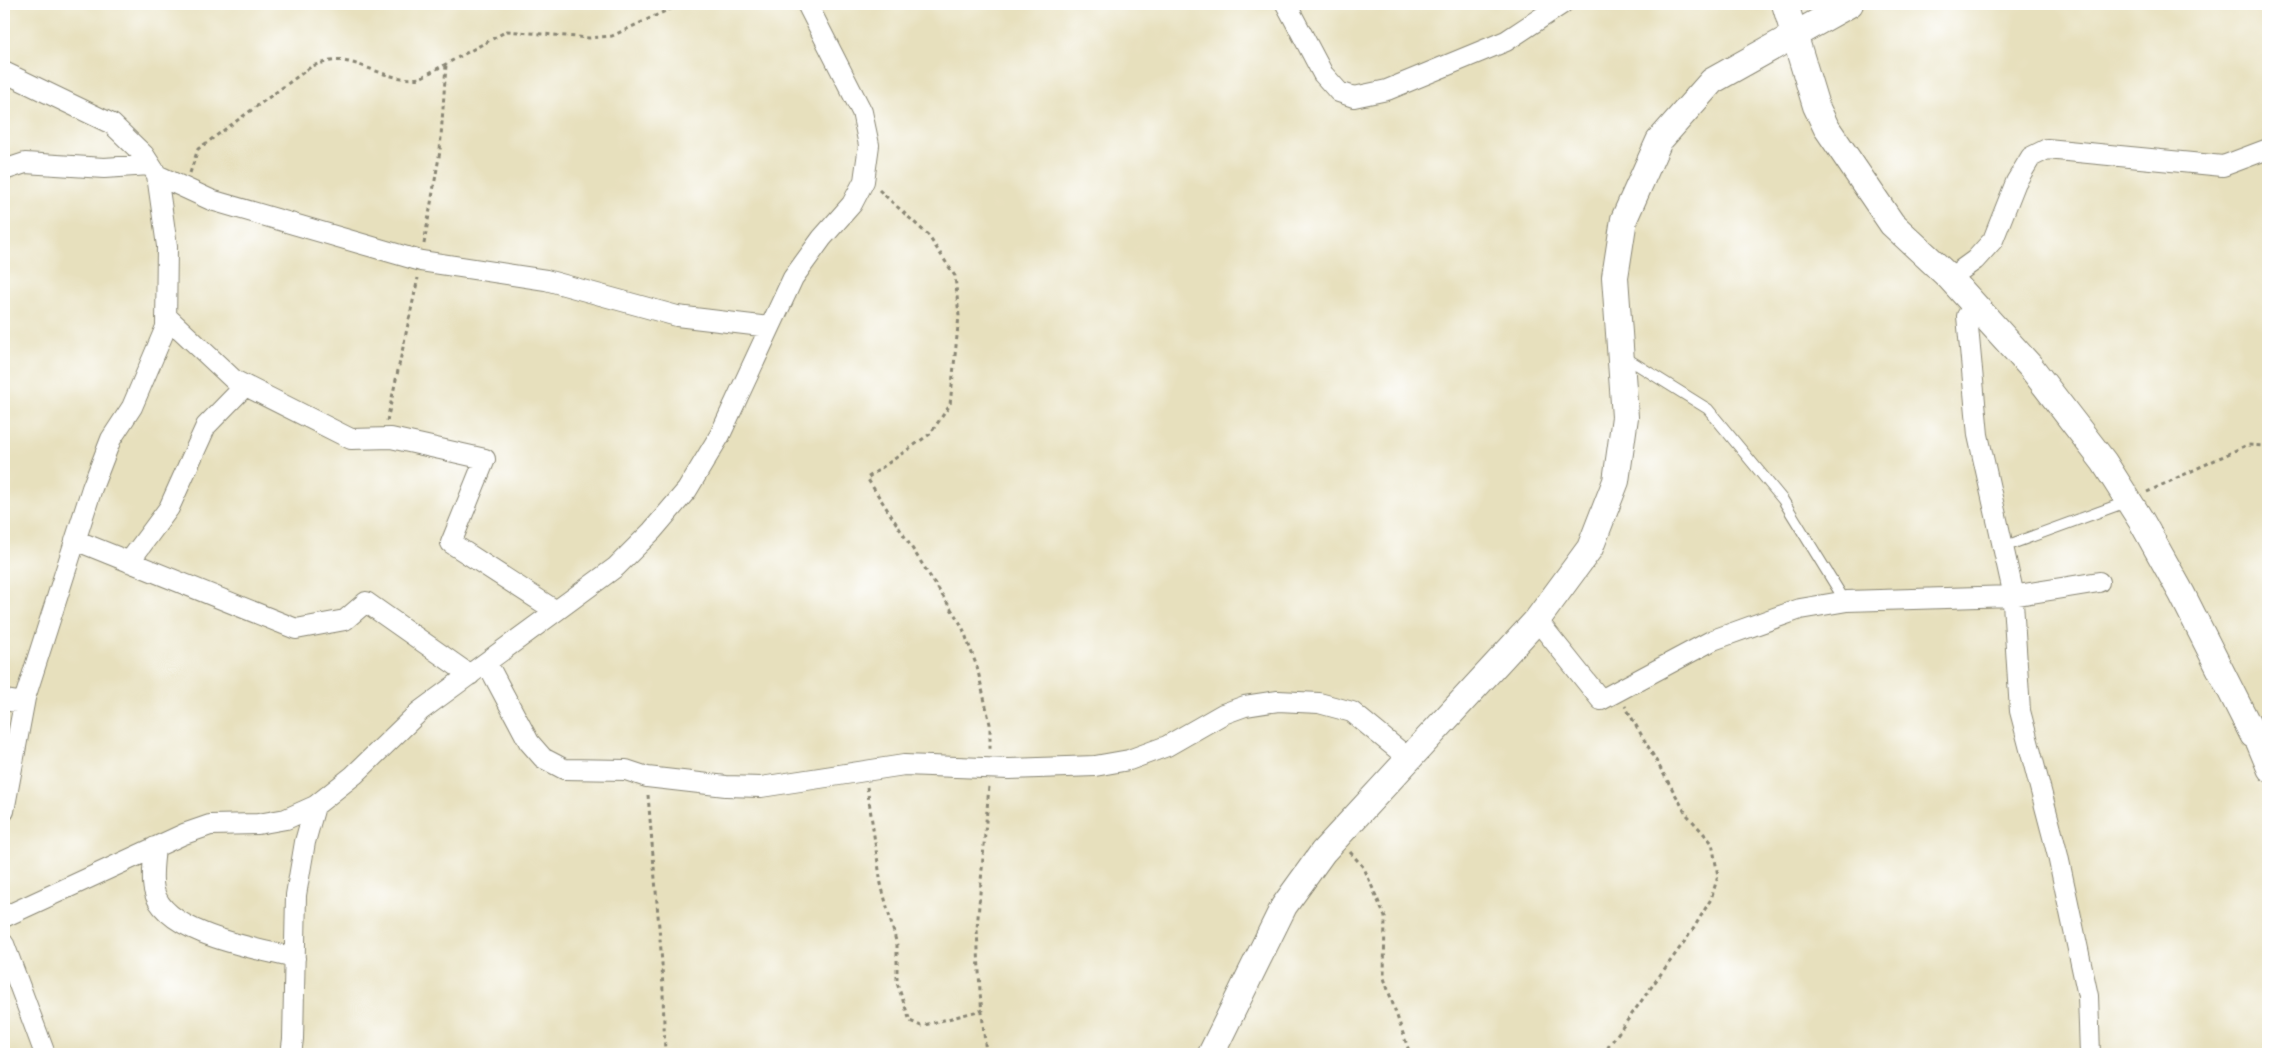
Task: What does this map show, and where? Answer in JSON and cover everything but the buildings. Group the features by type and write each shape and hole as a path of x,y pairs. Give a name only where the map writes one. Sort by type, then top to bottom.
{"street":[{"path":"4,917 184,834 210,825 258,824 286,819 316,806 354,775 420,711 616,567 652,531 687,490 720,435 793,278 822,238 852,204 864,175 869,145 862,112 807,4"},
{"path":"1286,4 1323,74 1340,92 1354,97 1387,90 1497,45 1537,11 1562,4"},
{"path":"1785,4 1816,106 1826,127 1892,224 1950,278 2030,366 2104,462 2129,501 2261,736 2268,771"},
{"path":"1211,1054 1284,906 1337,836 1536,620 1590,548 1616,481 1625,417 1615,277 1624,219 1659,142 1712,81 1850,4"},
{"path":"4,72 112,124 144,155 153,170 168,246 166,327 132,407 111,439 92,488 24,703 4,811"},
{"path":"1950,278 1975,260 1993,240 2016,182 2026,165 2031,157 2047,149 2223,166 2268,149"},
{"path":"4,170 25,163 153,170 210,200 421,261 546,280 677,316 770,327"},
{"path":"1975,307 1967,316 1978,435 2012,596 2020,711 2058,856 2088,996 2090,1054"},
{"path":"166,316 234,380 351,439 391,438 485,459 451,543 556,611"},
{"path":"129,562 169,508 206,426 245,386"},
{"path":"75,540 296,628 345,620 366,602 470,675"},
{"path":"1536,620 1601,700 1713,640 1800,610 1845,601 2012,596 2100,582"},
{"path":"487,663 529,742 543,758 564,769 626,770 647,777 726,786 761,787 904,765 990,768 1095,766 1129,760 1166,746 1223,714 1245,706 1278,700 1318,703 1352,712 1408,758"},
{"path":"4,700 24,703"},
{"path":"291,1054 293,1039 296,895 305,842 316,806"},
{"path":"155,847 154,890 161,906 183,924 224,940 295,958"},
{"path":"4,944 45,1054"}],"lane":[{"path":"1620,353 1708,409 1783,500 1845,601"},
{"path":"2003,547 2129,501"}],"path":[{"path":"184,188 198,149 312,66 343,61 398,79 420,78 507,31 589,38 612,36 670,9 690,4"},
{"path":"864,175 928,236 955,276 959,316 950,405 930,434 866,478 962,626 977,667 990,724 990,768 976,929 986,1054"},
{"path":"2129,501 2247,445 2268,446"},
{"path":"1604,1054 1692,931 1712,899 1718,876 1712,843 1688,816 1616,692"},
{"path":"865,770 881,884 897,945 897,982 910,1021 921,1026 982,1010"},
{"path":"647,777 662,963 665,1054"},
{"path":"1337,836 1364,868 1385,917 1384,978 1410,1054"}]}
